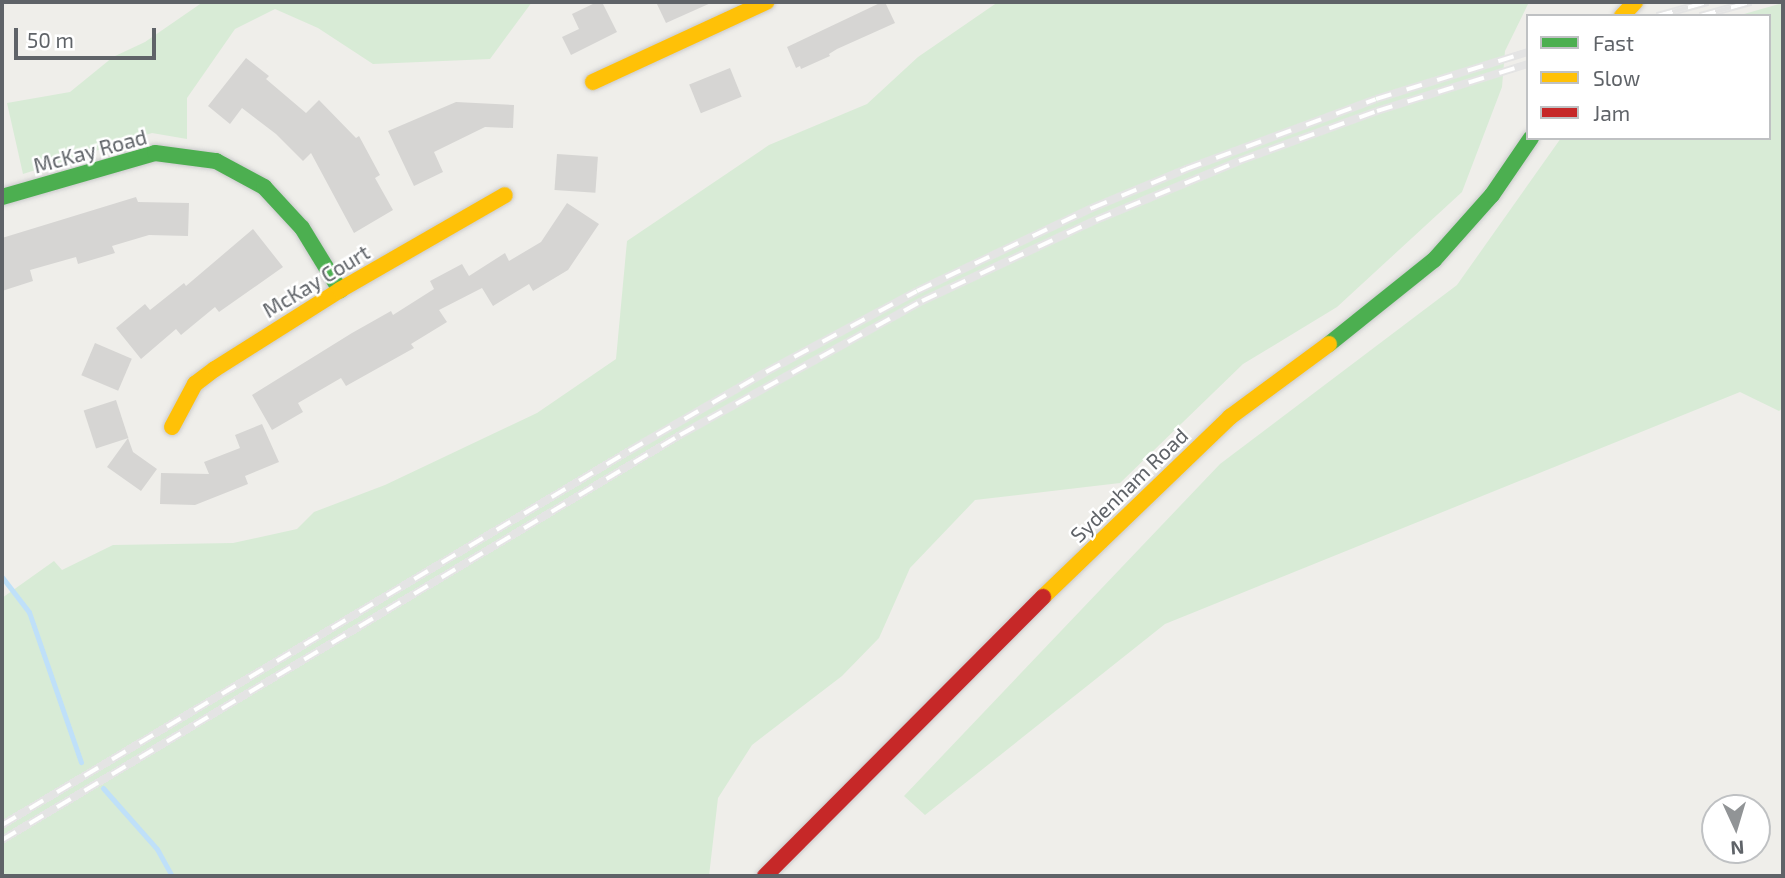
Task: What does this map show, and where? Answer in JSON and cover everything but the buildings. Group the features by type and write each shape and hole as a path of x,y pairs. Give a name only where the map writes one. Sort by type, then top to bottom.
{"main road":[{"path":"593,82 766,2"},
{"name":"Sydenham Road","path":"765,876 1074,566 1230,417 1368,315 1434,260 1492,195 1530,140"},
{"name":"McKay Road","path":"2,197 155,153 216,161 264,187 302,228 340,290"},
{"name":"McKay Court","path":"172,428 195,384 340,290 505,195"}],"green space":[{"path":"203,2 532,2 490,59 373,64 318,28 275,9 235,29 187,98 187,139 152,133 23,174 7,103 70,92 113,57 145,42"},
{"path":"998,2 1529,2 1505,51 1502,87 1462,192 1337,307 1243,364 1120,483 975,500 910,568 879,638 842,676 752,745 718,798 709,876 2,876 2,598 54,561 62,570 113,545 233,543 297,529 314,512 385,485 537,413 616,359 627,241 769,145 867,104 918,57"},
{"path":"1783,3 1783,408 1779,411 1740,392 1165,624 925,815 904,796 1220,464 1457,285 1560,140 1771,140 1771,14 1744,14"}],"waterway":[{"path":"2,577 29,612 81,762"},
{"path":"103,788 157,849 172,876"}],"railway":[{"path":"1664,14 1708,2"},
{"path":"1707,14 1751,2"},
{"path":"2,825 629,451 766,372 917,291 1092,208 1186,169 1376,99 1526,53"},
{"path":"2,840 680,435 922,301 1096,220 1239,161 1377,111 1526,65"}],"traffic: fast":[{"path":"1329,344 1434,260 1492,195 1530,140"},
{"path":"2,197 155,153 216,161 264,187 302,228 340,290"}],"traffic: slow":[{"path":"593,82 766,2"},
{"path":"1624,14 1635,2"},
{"path":"172,427 195,384 215,369 340,290 505,195"},
{"path":"1043,597 1230,417 1329,344"}],"traffic: jam":[{"path":"765,876 1043,597"}]}
